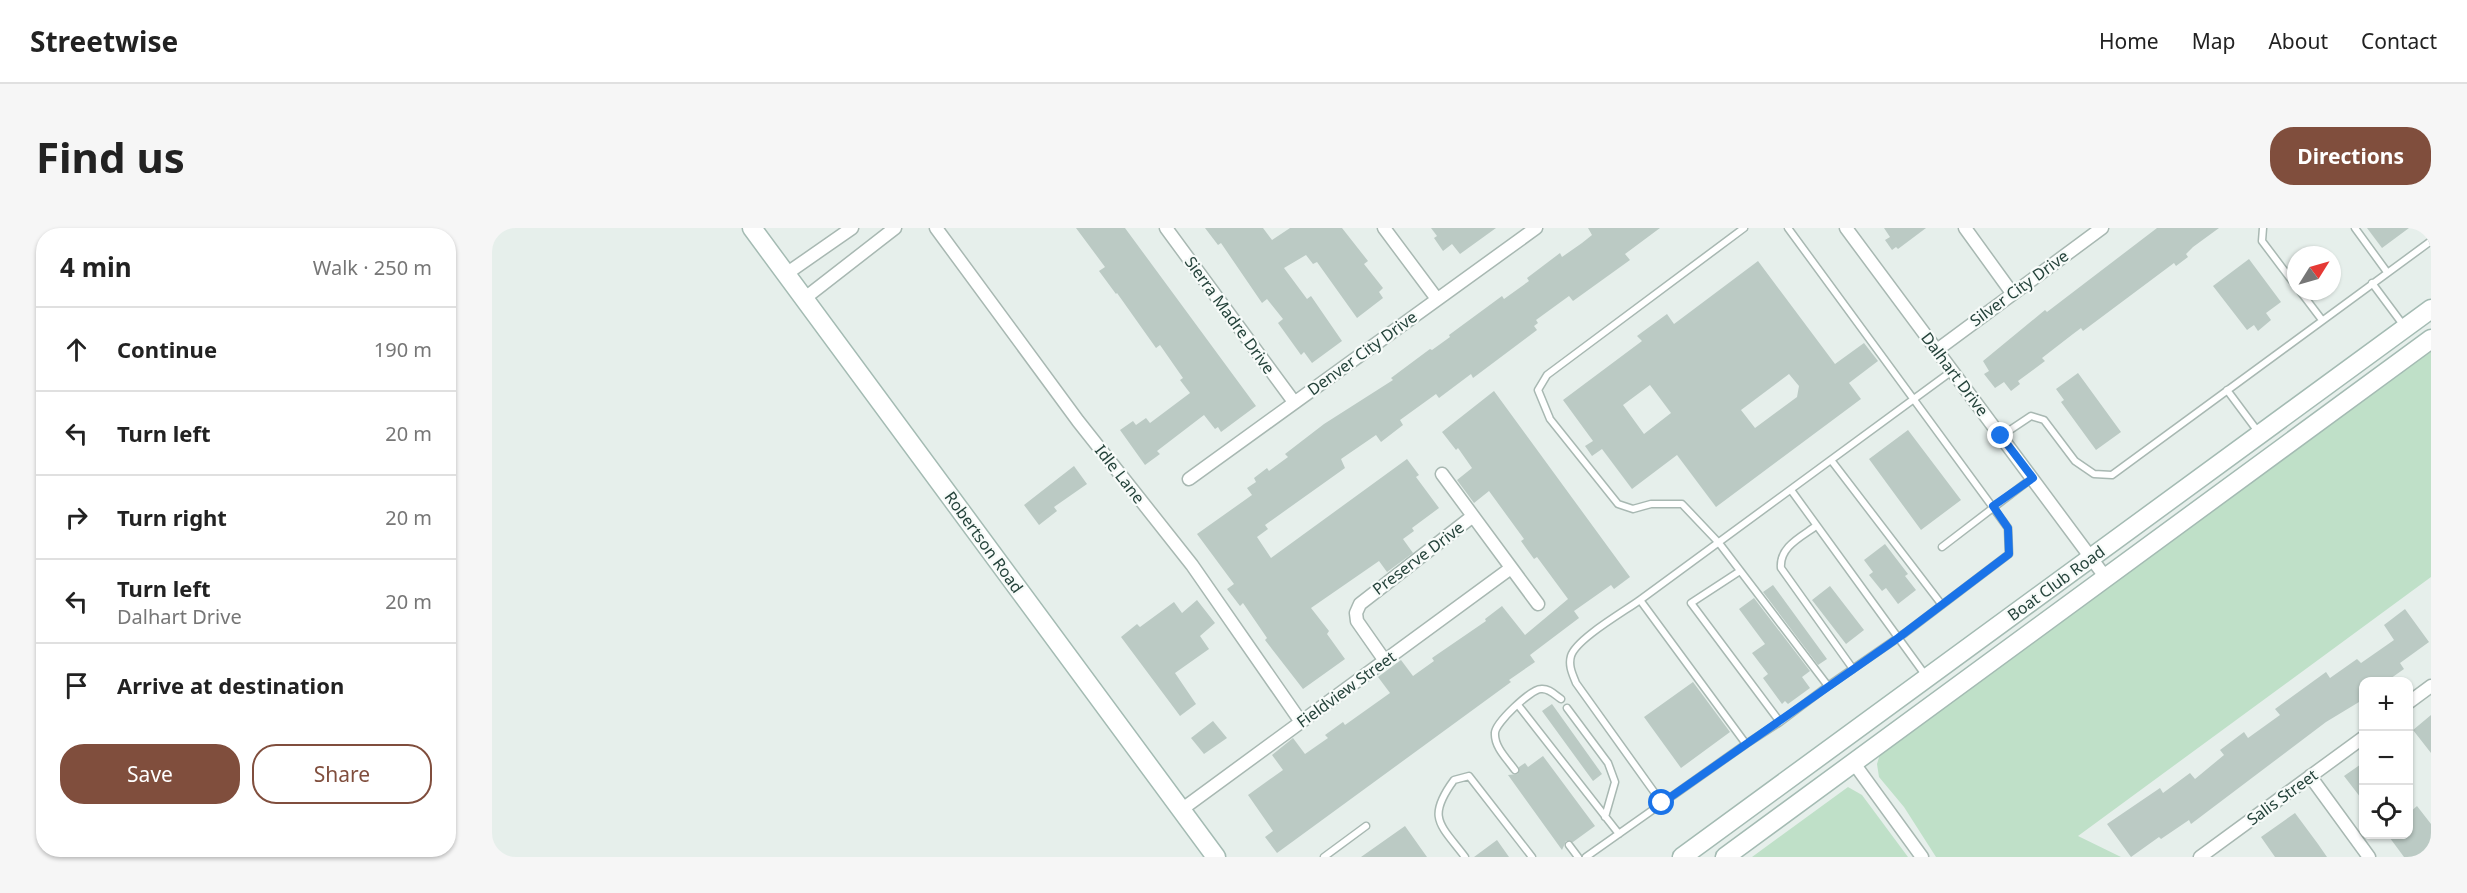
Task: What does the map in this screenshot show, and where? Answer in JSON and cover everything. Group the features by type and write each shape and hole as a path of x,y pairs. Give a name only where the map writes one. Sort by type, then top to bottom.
{"main road":[{"name":"Robertson Road","path":"752,228 1216,857"},
{"name":"Boat Club Road","path":"1682,857 2431,309"},
{"name":"Boat Club Road","path":"1725,857 2431,339"}],"street":[{"path":"786,274 852,228"},
{"path":"805,298 895,228"},
{"name":"Idle Lane","path":"936,228 1078,421 1192,565 1301,722"},
{"name":"Sierra Madre Drive","path":"1166,228 1294,402"},
{"path":"1384,228 1437,299"},
{"name":"Denver City Drive","path":"1189,479 1536,228"},
{"name":"Dalhart Drive","path":"1846,228 2106,578"},
{"path":"1965,228 2012,293"},
{"name":"Silver City Drive","path":"1937,350 2102,228"},
{"path":"1442,474 1538,604"},
{"name":"Preserve Drive","path":"1385,661 1356,621 1356,613 1360,604 1473,516"},
{"name":"Fieldview Street","path":"1181,810 1511,568"},
{"path":"2413,700 2431,686"},
{"name":"Salis Street","path":"2200,857 2359,741"},
{"path":"1853,762 1922,857"},
{"path":"2310,776 2369,857"}],"lane":[{"path":"1744,228 1547,375 1538,390 1550,419 1618,504 1633,509 1651,504 1682,504 1719,543 1828,686"},
{"path":"1586,857 1898,638 2009,554 2008,528 1788,228"},
{"path":"2263,228 2262,241 2287,274"},
{"path":"2355,228 2387,272"},
{"path":"2001,436 2031,416 2044,420 2075,461 2094,474 2112,475 2431,241"},
{"path":"2372,283 2405,328"},
{"path":"2307,300 2322,320"},
{"path":"1662,803 1576,683 1570,666 1571,654 1580,643 1952,370"},
{"path":"2227,390 2260,434"},
{"path":"1831,460 1942,605"},
{"path":"1942,547 1993,506 2033,478"},
{"path":"1791,490 1927,678"},
{"path":"1816,526 1783,552 1780,559 1781,568 1853,669"},
{"path":"1740,571 1691,603 1780,722"},
{"path":"1640,600 1746,744"},
{"path":"1515,770 1497,746 1494,735 1497,725 1538,688 1548,689 1561,699"},
{"path":"1518,705 1619,834"},
{"path":"1567,708 1608,763 1615,782 1605,817"},
{"path":"1465,857 1439,824 1437,808 1442,796 1454,780 1469,776 1532,857"},
{"path":"1324,857 1366,826"},
{"path":"1569,845 1578,857"}],"green space":[{"path":"2431,351 2431,577 2078,836 2121,857 1936,857 1904,807 1879,777 1877,764 1880,754"},
{"path":"1848,787 1862,795 1908,857 1752,857"}],"building":[{"path":"1076,228 1125,228 1256,406 1221,432 1218,427 1215,429 1204,415 1157,451 1160,454 1145,465 1120,430 1133,421 1136,425 1146,418 1150,423 1190,393 1180,380 1183,378 1160,345 1156,348 1099,271 1105,267"},
{"path":"1205,228 1263,228 1272,240 1290,228 1342,228 1368,261 1364,264 1383,288 1379,292 1383,298 1357,318 1317,262 1313,264 1306,255 1284,268 1307,299 1311,296 1342,341 1312,363 1304,352 1301,355 1278,323 1283,319 1267,299 1262,303 1221,243 1218,245"},
{"path":"1431,228 1496,228 1460,254 1452,244 1443,251 1434,238 1437,236"},
{"path":"1588,228 1660,228 1625,254 1630,260 1573,301 1569,296 1536,320 1538,323 1534,326 1537,330 1473,378 1471,374 1439,398 1436,394 1400,420 1403,425 1381,442 1376,435 1341,459 1345,468 1265,525 1268,529 1257,537 1271,558 1407,459 1419,475 1416,477 1439,508 1412,528 1414,531 1403,539 1413,553 1387,572 1379,561 1311,608 1329,631 1327,634 1345,659 1303,689 1265,640 1267,638 1243,603 1240,606 1227,589 1234,584 1197,534 1252,495 1247,488 1256,482 1254,478 1267,468 1269,471 1288,457 1285,454 1324,424 1393,380 1391,378 1450,337 1449,335 1502,296 1504,299 1529,281 1527,278 1560,253 1562,257 1582,243 1592,235"},
{"path":"1884,228 1926,228 1898,249 1896,247 1892,250 1885,240 1890,237"},
{"path":"2157,228 2219,228 2193,247 2186,254 2188,257 2176,266 2174,263 2083,331 2081,328 2042,358 2045,361 2018,381 2020,384 2011,391 2004,382 1995,388 1984,374 1989,371 1983,361 2045,310 2047,312"},
{"path":"2367,228 2409,228 2382,248"},
{"path":"2249,259 2281,302 2266,313 2271,320 2258,331 2254,325 2247,330 2213,286"},
{"path":"1758,261 1835,364 1864,343 1878,361 1849,383 1861,399 1716,507 1677,455 1632,489 1602,449 1592,456 1585,446 1593,441 1563,400 1642,341 1637,336 1667,314 1674,324","holes":["1789,374 1799,386 1797,397 1755,428 1741,410","1650,385 1671,413 1644,434 1623,405"]},
{"path":"2078,373 2121,432 2096,450 2061,402 2064,400 2056,389"},
{"path":"1494,391 1630,577 1614,589 1611,585 1574,611 1579,618 1530,655 1535,662 1509,680 1511,682 1277,853 1265,837 1273,831 1248,795 1283,770 1272,755 1293,738 1305,754 1328,738 1325,735 1343,722 1345,725 1390,693 1378,677 1401,660 1413,676 1434,661 1432,658 1486,621 1485,619 1502,606 1525,635 1568,599 1537,557 1534,559 1521,541 1524,539 1489,491 1474,503 1457,480 1472,468 1458,448 1456,450 1442,432"},
{"path":"1908,430 1961,500 1921,530 1869,459"},
{"path":"1074,466 1087,484 1054,507 1057,511 1039,525 1024,505"},
{"path":"1885,544 1908,574 1905,576 1916,590 1898,604 1886,588 1882,591 1869,575 1873,572 1864,560"},
{"path":"1773,585 1827,659 1818,665 1763,592"},
{"path":"1830,586 1864,630 1846,644 1812,600"},
{"path":"1754,598 1810,671 1802,677 1810,688 1788,704 1785,701 1782,704 1763,678 1768,674 1752,653 1765,644 1739,609"},
{"path":"1197,600 1215,623 1200,636 1209,649 1175,673 1196,704 1180,716 1121,637 1137,624 1140,627 1174,602 1182,613"},
{"path":"2405,609 2429,642 2400,663 2404,669 2393,677 2359,677 2359,702 2326,722 2191,824 2189,820 2161,839 2159,837 2131,857 2107,824 2160,788 2163,793 2190,773 2195,779 2224,755 2220,750 2244,732 2248,738 2280,715 2275,709 2326,672 2330,678 2357,659 2361,663 2394,640 2384,625"},
{"path":"1693,682 1730,732 1681,768 1644,717"},
{"path":"1552,704 1602,774 1593,781 1542,711"},
{"path":"2431,715 2431,753 2413,730"},
{"path":"1213,721 1227,738 1204,754 1191,738"},
{"path":"1543,756 1595,826 1573,842 1566,841 1562,850 1508,775 1518,774 1519,767 1525,763 1528,767"},
{"path":"2359,766 2359,796 2344,776"},
{"path":"2417,806 2431,824 2431,857 2404,857 2391,839 2413,839 2413,810"},
{"path":"2295,813 2327,857 2275,857 2261,837"},
{"path":"1405,826 1427,857 1361,857"},
{"path":"1497,840 1509,857 1474,857"}],"route":[{"path":"1662,803 1898,638 2009,554 2008,528 1993,506 2033,478 2001,436"}]}
